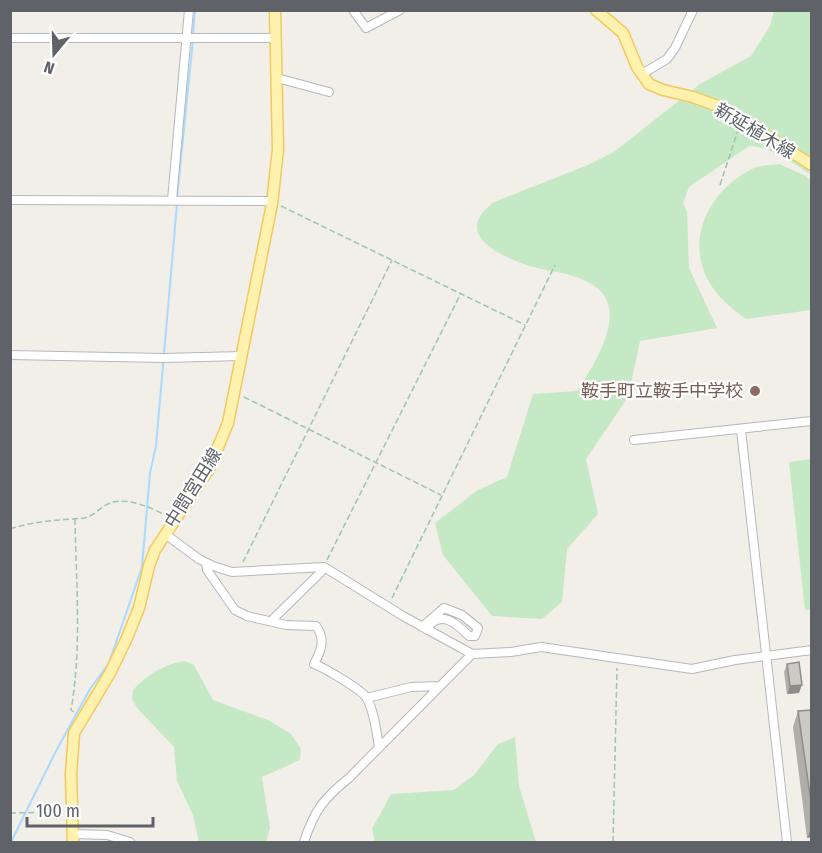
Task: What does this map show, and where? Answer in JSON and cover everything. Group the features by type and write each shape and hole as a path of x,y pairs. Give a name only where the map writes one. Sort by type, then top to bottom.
{"main road":[{"name":"中間宮田線","path":"73,838 71,774 74,734 110,673 126,640 139,608 155,550 197,489 214,459 228,423 272,202 278,149 275,10"},
{"name":"新延植木線","path":"596,10 623,33 637,67 649,84 723,108 812,165"}],"street":[{"path":"172,200 189,10"},
{"path":"353,10 366,28 400,10"},
{"path":"642,74 667,59 675,48 693,10"},
{"path":"10,38 276,38"},
{"path":"277,78 329,92"},
{"path":"10,200 272,202"},
{"path":"10,355 164,358 242,356"},
{"path":"634,440 812,421"},
{"path":"741,430 787,843"},
{"path":"165,534 206,563 232,572 324,567 388,607 472,654 511,652 542,646 692,669 765,655 812,650"},
{"path":"206,563 207,570 235,610 247,616 286,625 316,626 323,640 314,664 367,698 377,731 379,748"},
{"path":"271,621 324,567"},
{"path":"444,608 462,615 478,628 475,636 469,636 456,623 446,619 431,623 424,628 444,608"},
{"path":"304,843 309,826 328,794 349,778 472,654"},
{"path":"367,698 411,687 440,686"},
{"path":"73,838 106,835 130,843"}],"path":[{"path":"720,185 741,121"},
{"path":"272,202 525,325"},
{"path":"241,572 242,565 392,260"},
{"path":"388,607 555,265"},
{"path":"324,567 461,293"},
{"path":"235,392 442,495"},
{"path":"10,529 48,520 88,517 110,503 122,502 150,506 174,520"},
{"path":"75,518 78,650 71,710 82,717"},
{"path":"613,843 617,658"},
{"path":"10,813 72,812"}],"green space":[{"path":"774,11 811,11 811,175 774,152 749,146 689,187 683,203 687,212 689,268 717,328 640,341 628,397 586,459 598,514 567,549 562,602 542,619 492,616 443,555 435,523 478,490 507,477 533,394 577,391 603,345 609,319 609,306 601,291 586,281 530,266 501,254 482,240 477,223 494,202 588,165 614,152 700,84 751,56 770,26"},
{"path":"779,164 804,175 811,181 811,310 746,319 720,297 708,280 699,247 701,231 714,202 737,178 755,168"},
{"path":"811,459 812,609 805,610 789,462"},
{"path":"184,661 194,665 213,700 270,721 291,734 301,749 300,760 262,777 270,828 266,842 199,842 193,815 177,781 174,747 137,708 132,698 133,690 144,679 169,665"},
{"path":"515,737 519,786 536,842 375,842 372,829 391,794 454,790 474,775 498,744"}],"building":[{"path":"799,662 802,685 790,686 787,664"},
{"path":"812,710 812,809 798,711"}],"waterway":[{"path":"193,34 195,10"},
{"path":"177,198 193,40"},
{"path":"11,842 56,751 90,689 109,663 142,567 150,473 156,446 177,204"}],"place":[{"name":"鞍手町立鞍手中学校","path":"755,391"}]}
